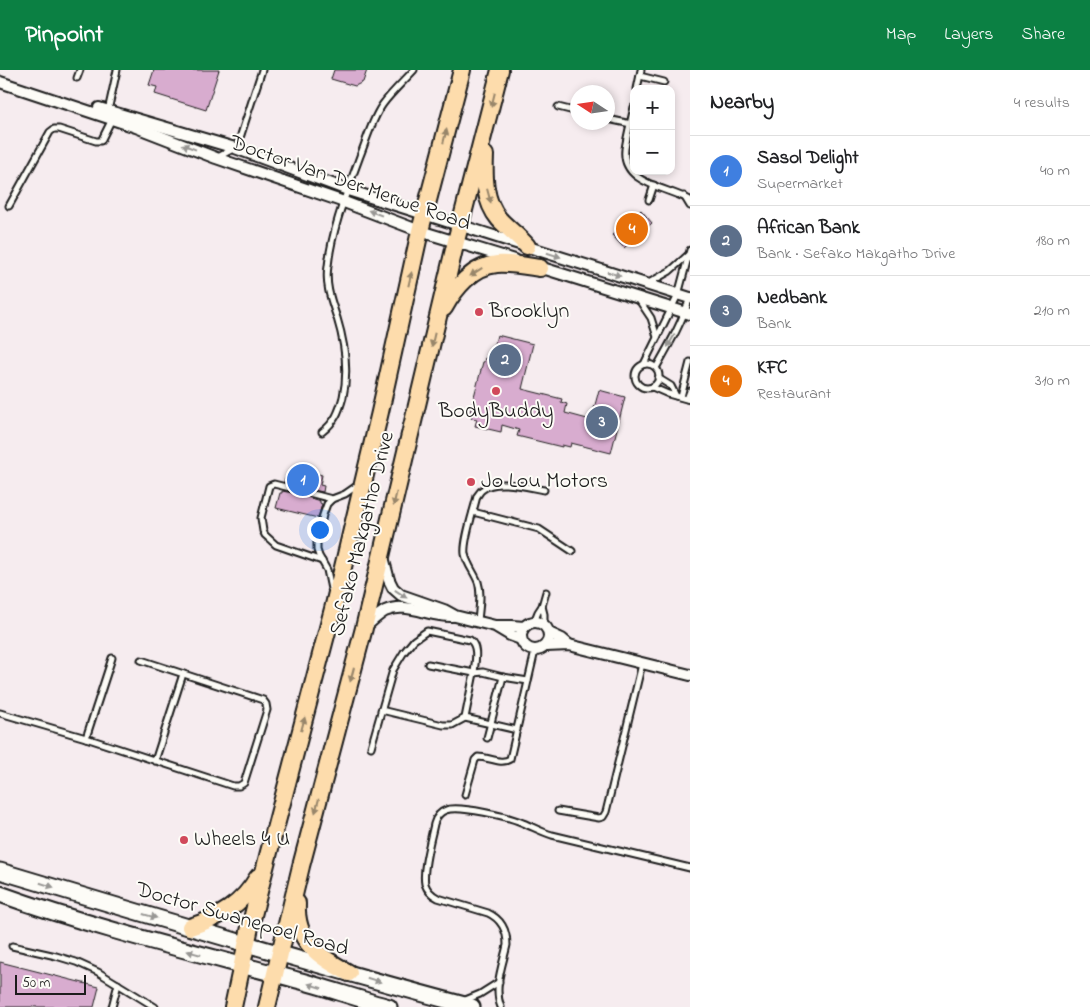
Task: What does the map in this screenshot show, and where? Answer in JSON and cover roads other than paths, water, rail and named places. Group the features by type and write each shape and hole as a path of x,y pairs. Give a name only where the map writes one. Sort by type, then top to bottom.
{"main road":[{"name":"Sefako Makgatho Drive","path":"232,1007 268,852 334,605 420,231 462,70"},
{"name":"Sefako Makgatho Drive","path":"266,1007 364,628 456,241 500,70"},
{"path":"485,130 484,176 489,199 497,216 527,246"},
{"path":"438,319 456,290 483,267 494,264 506,264 540,268"},
{"path":"190,927 223,914 243,898 255,882 268,852"},
{"path":"301,866 297,912 302,933 317,953 350,973"},
{"name":"Doctor Swanepoel Road","path":"0,871 458,1006"},
{"name":"Doctor Swanepoel Road","path":"1,893 52,912 388,1007"}],"street":[{"name":"Doctor Van Der Merwe Road","path":"0,76 216,158 344,202 420,231 687,314"},
{"name":"Doctor Van Der Merwe Road","path":"0,82 108,116 235,148 348,190 690,298"},
{"path":"382,554 392,586 398,593 407,598 444,610 455,616 494,626 524,627"},
{"path":"364,628 381,613 393,608 402,607 443,616 455,616"},
{"path":"542,626 550,640 543,649 535,651 528,649 521,639 521,633 528,624 542,626 569,645"},
{"path":"494,626 521,639"},
{"path":"546,646 569,645 690,675"}],"lane":[{"path":"77,78 80,70"},
{"path":"9,206 50,132 54,129 101,141 117,70"},
{"path":"216,158 235,148 262,70"},
{"path":"322,432 336,419 344,394 346,377 344,346 327,283 328,266 335,230 371,126 383,105 414,70"},
{"path":"641,73 664,82"},
{"path":"558,107 570,110"},
{"path":"615,121 630,124 625,151 626,162 633,174 690,200"},
{"path":"649,200 654,185"},
{"path":"684,196 690,206"},
{"path":"647,285 670,271 689,252"},
{"path":"689,252 678,295 672,309 644,364 635,372 638,384 644,388 652,387 668,394 688,399 690,390"},
{"path":"638,298 651,318 657,337"},
{"path":"656,368 687,314 690,298"},
{"path":"678,396 690,362"},
{"path":"644,364 650,364 658,372 657,382 652,387"},
{"path":"658,378 670,386 678,396"},
{"path":"334,605 330,580 318,553 317,542 324,512 332,498 349,492 364,478"},
{"path":"294,489 274,484 269,486 261,518 263,531 268,539 276,545 322,561"},
{"path":"478,622 480,599 478,584 465,553 465,544 477,496 482,490 491,485 502,484 544,490"},
{"path":"309,493 332,498"},
{"path":"473,512 539,529 572,551"},
{"path":"542,626 538,612 546,592"},
{"path":"542,606 544,614 542,626"},
{"path":"371,747 393,670 414,640 427,631 470,640 474,643 476,649 474,672 465,718"},
{"path":"465,795 475,760 478,757 502,762 510,759 535,651"},
{"path":"86,738 112,658"},
{"path":"0,713 86,738 233,786 239,786 244,783 266,710 266,704 263,700 141,660"},
{"path":"558,811 599,818 603,817 606,812 642,663"},
{"path":"428,664 528,681"},
{"path":"154,761 183,674"},
{"path":"487,738 503,677"},
{"path":"381,710 443,725 452,725 465,718 517,730"},
{"path":"501,1007 498,998 499,982 507,939 501,922 488,913 438,898 432,894 425,884 425,870 434,824 441,812 448,809 456,809 509,818 552,835 690,868"},
{"path":"12,946 76,962 98,972 155,1007"},
{"path":"458,1006 499,982"},
{"path":"112,1007 118,984"}],"place":[{"name":"KFC","path":"632,229"},
{"name":"Brooklyn","path":"479,312"},
{"name":"African Bank","path":"505,360"},
{"name":"BodyBuddy","path":"496,391"},
{"name":"Nedbank","path":"602,422"},
{"name":"Sasol Delight","path":"303,480"},
{"name":"Jo Lou Motors","path":"471,482"},
{"name":"Wheels 4 U","path":"184,840"}]}
